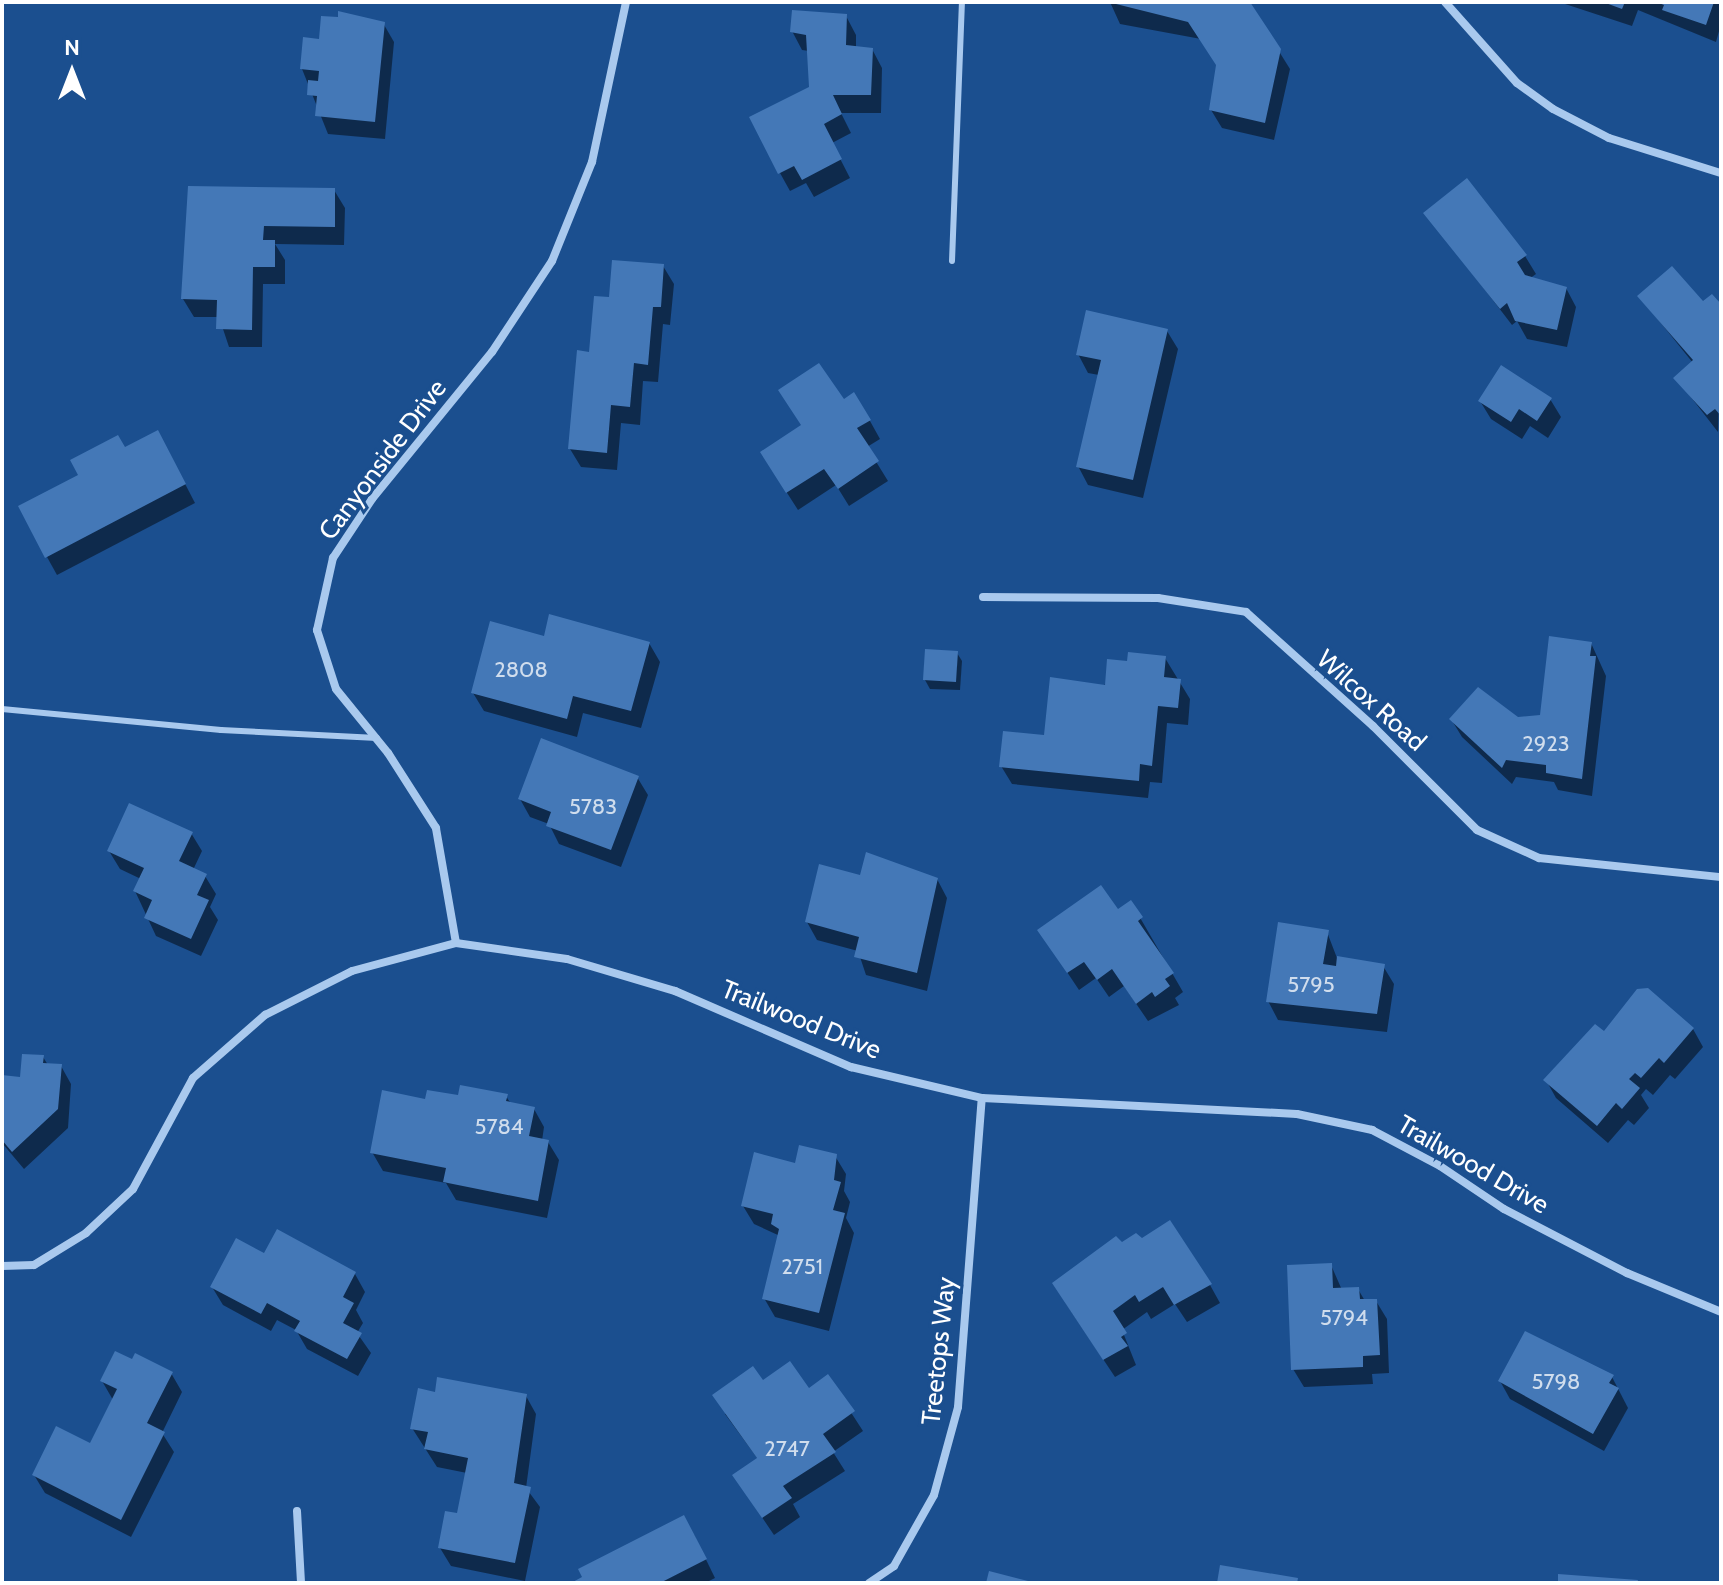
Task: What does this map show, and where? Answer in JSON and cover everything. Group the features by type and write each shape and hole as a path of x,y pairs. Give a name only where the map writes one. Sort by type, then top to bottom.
{"street":[{"name":"Canyonside Drive","path":"456,943 436,828 377,738 336,689 317,630 333,558 372,499 492,352 552,261 592,162 626,2"},
{"path":"1445,2 1517,83 1553,109 1609,138 1721,173"},
{"name":"Wilcox Road","path":"983,597 1158,598 1246,612 1373,726 1477,830 1539,858 1721,877"},
{"name":"Trailwood Drive","path":"2,1266 34,1265 86,1233 133,1189 193,1078 265,1015 352,971 456,943 567,959 675,991 851,1067 982,1098 1297,1114 1372,1130 1440,1166 1504,1209 1627,1273 1721,1312"},
{"name":"Treetops Way","path":"869,1583 894,1566 934,1495 958,1407 982,1098"},
{"path":"297,1511 301,1583"}],"lane":[{"path":"952,261 962,2"},
{"path":"2,709 377,738"}],"building":[{"path":"1108,2 1250,2 1281,49 1265,123 1209,110 1216,65 1188,22"},
{"path":"1603,2 1625,2 1622,9"},
{"path":"1656,2 1714,2 1706,25 1662,10 1664,5"},
{"path":"792,10 847,14 846,45 873,48 871,95 833,95 842,114 824,124 842,159 802,180 794,166 778,174 749,117 809,87 806,35 790,32"},
{"path":"338,11 385,22 375,122 315,116 317,96 307,95 308,80 318,81 319,71 300,69 303,37 319,39 321,16 338,17"},
{"path":"1467,178 1527,255 1517,262 1525,275 1567,287 1557,330 1515,321 1507,303 1500,309 1423,213"},
{"path":"188,186 335,188 335,227 264,226 263,240 275,240 275,267 253,267 252,330 216,329 217,300 181,299"},
{"path":"612,260 664,264 661,307 653,307 648,365 634,363 630,407 611,405 607,453 568,449 577,350 589,352 594,296 609,297"},
{"path":"1672,266 1703,301 1712,294 1721,304 1721,416 1715,409 1707,415 1673,378 1693,360 1637,296"},
{"path":"1086,310 1168,329 1133,480 1076,467 1101,360 1076,355"},
{"path":"819,363 844,399 854,392 871,420 857,428 879,461 838,489 824,469 786,493 760,452 801,425 778,390"},
{"path":"1501,365 1552,398 1537,421 1519,409 1511,422 1478,401"},
{"path":"158,430 186,484 45,558 18,506 78,475 70,460 118,435 125,447"},
{"path":"549,614 650,642 631,711 573,696 567,719 471,693 490,621 544,636"},
{"path":"1549,636 1592,642 1590,656 1596,656 1582,779 1546,773 1546,765 1506,760 1502,768 1449,719 1478,687 1518,717 1540,715"},
{"path":"925,649 958,651 956,682 923,680"},
{"path":"1128,652 1166,656 1164,677 1181,679 1178,708 1158,706 1152,766 1140,764 1139,781 999,767 1003,731 1044,735 1050,677 1105,685 1107,659 1127,661"},
{"path":"541,738 639,776 611,850 546,826 551,812 518,799"},
{"path":"129,803 193,832 179,861 207,874 197,895 209,900 191,939 144,918 152,900 133,891 144,868 107,851"},
{"path":"866,852 938,878 917,973 854,957 859,937 805,922 819,864 860,875"},
{"path":"1101,885 1118,909 1131,900 1143,917 1138,921 1174,973 1165,979 1170,986 1155,997 1152,992 1136,1004 1112,969 1097,980 1084,962 1067,973 1037,930"},
{"path":"1278,922 1329,930 1323,964 1336,966 1337,956 1385,964 1377,1014 1266,1002"},
{"path":"1648,988 1694,1028 1664,1063 1659,1058 1641,1078 1635,1073 1629,1079 1640,1088 1622,1109 1616,1103 1597,1126 1543,1080 1595,1024 1604,1031 1637,989"},
{"path":"22,1054 44,1055 43,1063 62,1064 58,1109 12,1152 2,1140 2,1075 20,1077"},
{"path":"460,1085 508,1094 506,1101 535,1107 529,1136 549,1140 538,1201 443,1182 446,1168 370,1153 382,1090 425,1099 427,1090 458,1095"},
{"path":"799,1145 837,1154 834,1180 841,1182 833,1210 845,1213 819,1313 762,1299 779,1229 771,1224 773,1214 741,1206 754,1152 795,1163"},
{"path":"1170,1220 1212,1284 1174,1305 1163,1287 1139,1302 1135,1295 1113,1311 1127,1333 1121,1337 1128,1346 1103,1360 1052,1283 1116,1236 1122,1242 1136,1233 1142,1238"},
{"path":"277,1229 356,1272 343,1297 354,1303 343,1323 362,1333 347,1359 294,1331 300,1321 267,1303 261,1314 210,1287 236,1238 264,1253"},
{"path":"1332,1263 1333,1288 1359,1287 1360,1299 1377,1299 1380,1355 1363,1356 1363,1367 1291,1370 1287,1265"},
{"path":"1525,1331 1614,1375 1609,1383 1619,1388 1593,1434 1498,1381"},
{"path":"115,1351 132,1359 135,1353 173,1372 147,1423 165,1432 121,1520 32,1475 56,1426 90,1443 117,1389 100,1381"},
{"path":"790,1361 809,1388 828,1374 855,1411 823,1434 836,1452 783,1486 792,1498 762,1518 732,1475 757,1458 712,1395 753,1366 763,1380"},
{"path":"437,1377 527,1394 514,1483 531,1487 515,1563 438,1548 445,1511 457,1513 468,1458 424,1449 428,1432 410,1429 418,1388 435,1392"},
{"path":"684,1515 707,1559 660,1583 571,1583 582,1577 578,1569"},
{"path":"1220,1565 1298,1578 1297,1583 1217,1583"},
{"path":"989,1571 1032,1582 1032,1583 986,1583"},
{"path":"1558,1574 1638,1580 1637,1583 1558,1583"}]}
